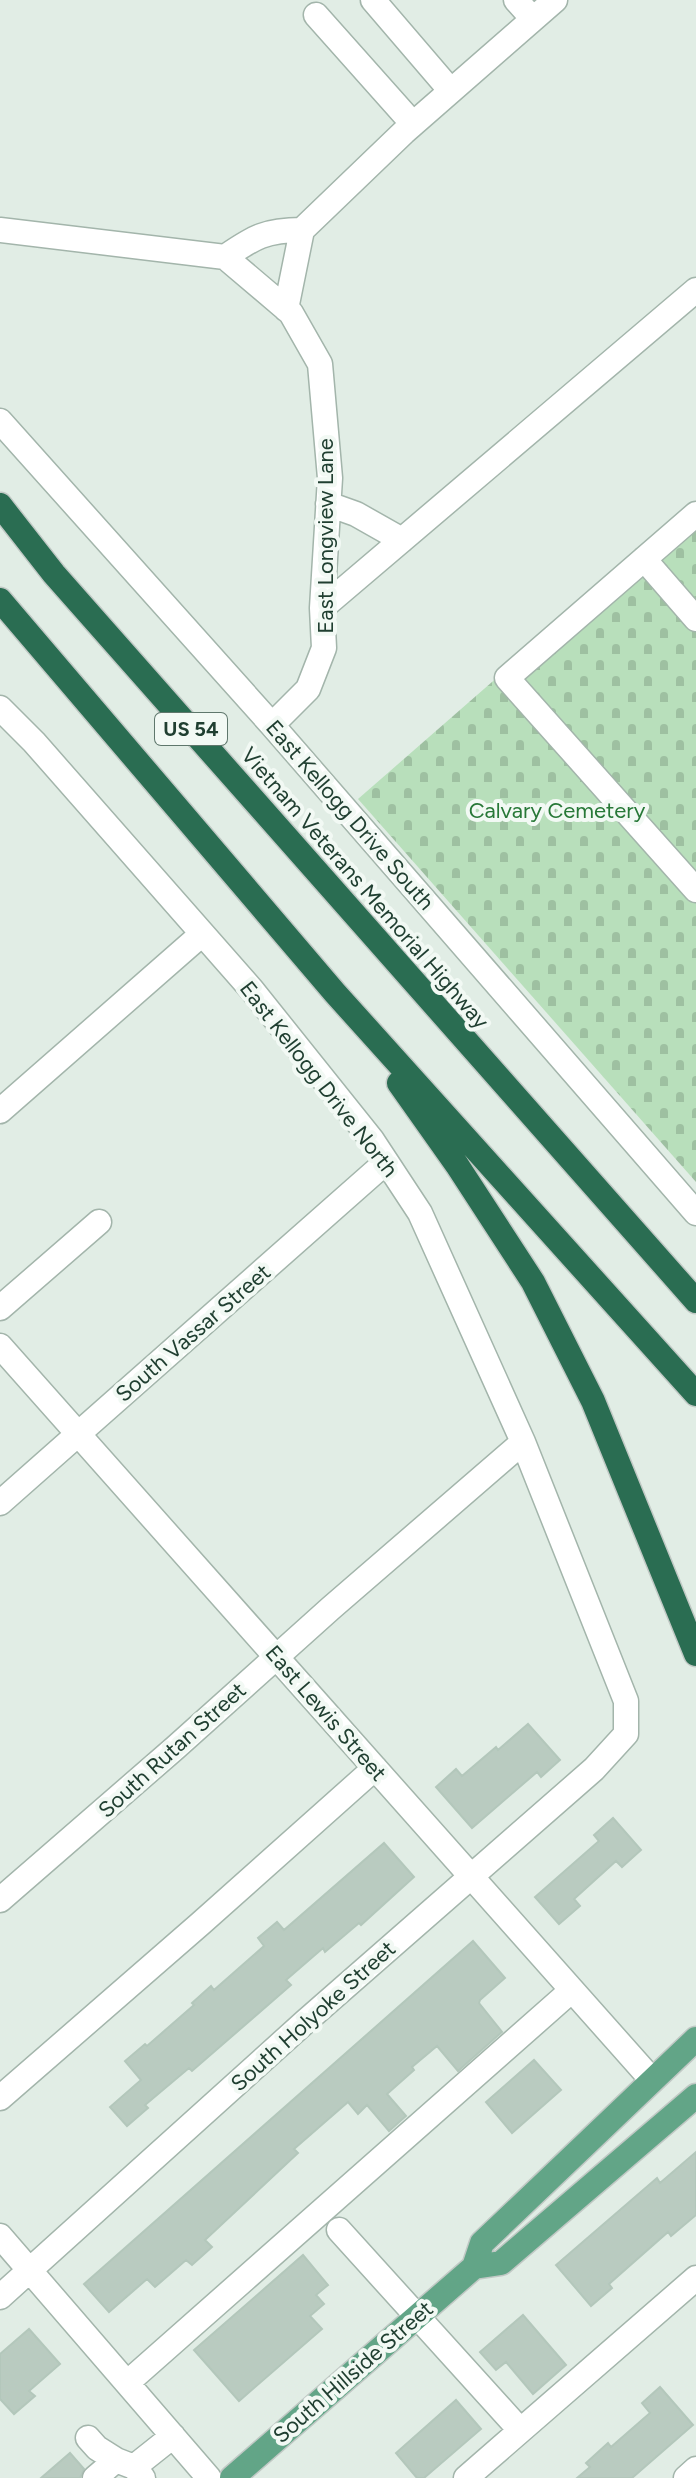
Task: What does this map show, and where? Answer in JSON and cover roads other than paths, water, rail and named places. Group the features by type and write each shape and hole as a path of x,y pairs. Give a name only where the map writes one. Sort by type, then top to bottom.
{"highway":[{"name":"Vietnam Veterans Memorial Highway","path":"0,505 54,574 696,1301"},
{"name":"US 54","path":"0,600 335,993 696,1394"},
{"path":"335,993 457,1165 533,1282 593,1401 696,1654"}],"main road":[{"name":"South Hillside Street","path":"246,2474 416,2316 474,2267 482,2243 696,2039"},
{"name":"South Hillside Street","path":"474,2267 501,2263 694,2100"}],"street":[{"path":"373,0 451,91"},
{"path":"516,0 533,19"},
{"path":"286,309 302,230 413,124 555,0"},
{"path":"316,15 413,124"},
{"path":"0,230 225,257 263,234 276,230 302,230"},
{"name":"East Longview Lane","path":"225,257 291,313 320,364 330,478 322,608 324,648 308,689 272,725"},
{"path":"322,608 696,290"},
{"name":"East Kellogg Drive South","path":"0,421 272,725 696,1213"},
{"path":"328,504 356,514 402,540"},
{"path":"696,514 507,678 696,890"},
{"path":"644,559 696,619"},
{"name":"East Kellogg Drive North","path":"0,708 34,742 252,990 372,1140 420,1213 523,1442 626,1701 626,1734"},
{"path":"0,1111 202,934"},
{"name":"South Vassar Street","path":"0,1503 386,1162"},
{"path":"0,1308 99,1222"},
{"name":"East Lewis Street","path":"0,1346 652,2080"},
{"name":"South Rutan Street","path":"0,1900 523,1442"},
{"name":"South Holyoke Street","path":"0,2297 306,2021 594,1769 626,1734"},
{"path":"0,2098 375,1768"},
{"path":"127,2383 572,1990"},
{"path":"339,2230 520,2430"},
{"path":"0,2236 209,2478"},
{"path":"466,2478 696,2278"},
{"path":"95,2478 135,2472 173,2436"},
{"path":"88,2438 97,2448 135,2472"},
{"path":"686,2478 696,2469"}],"park label":[{"name":"Calvary Cemetery","path":"557,810"}]}
